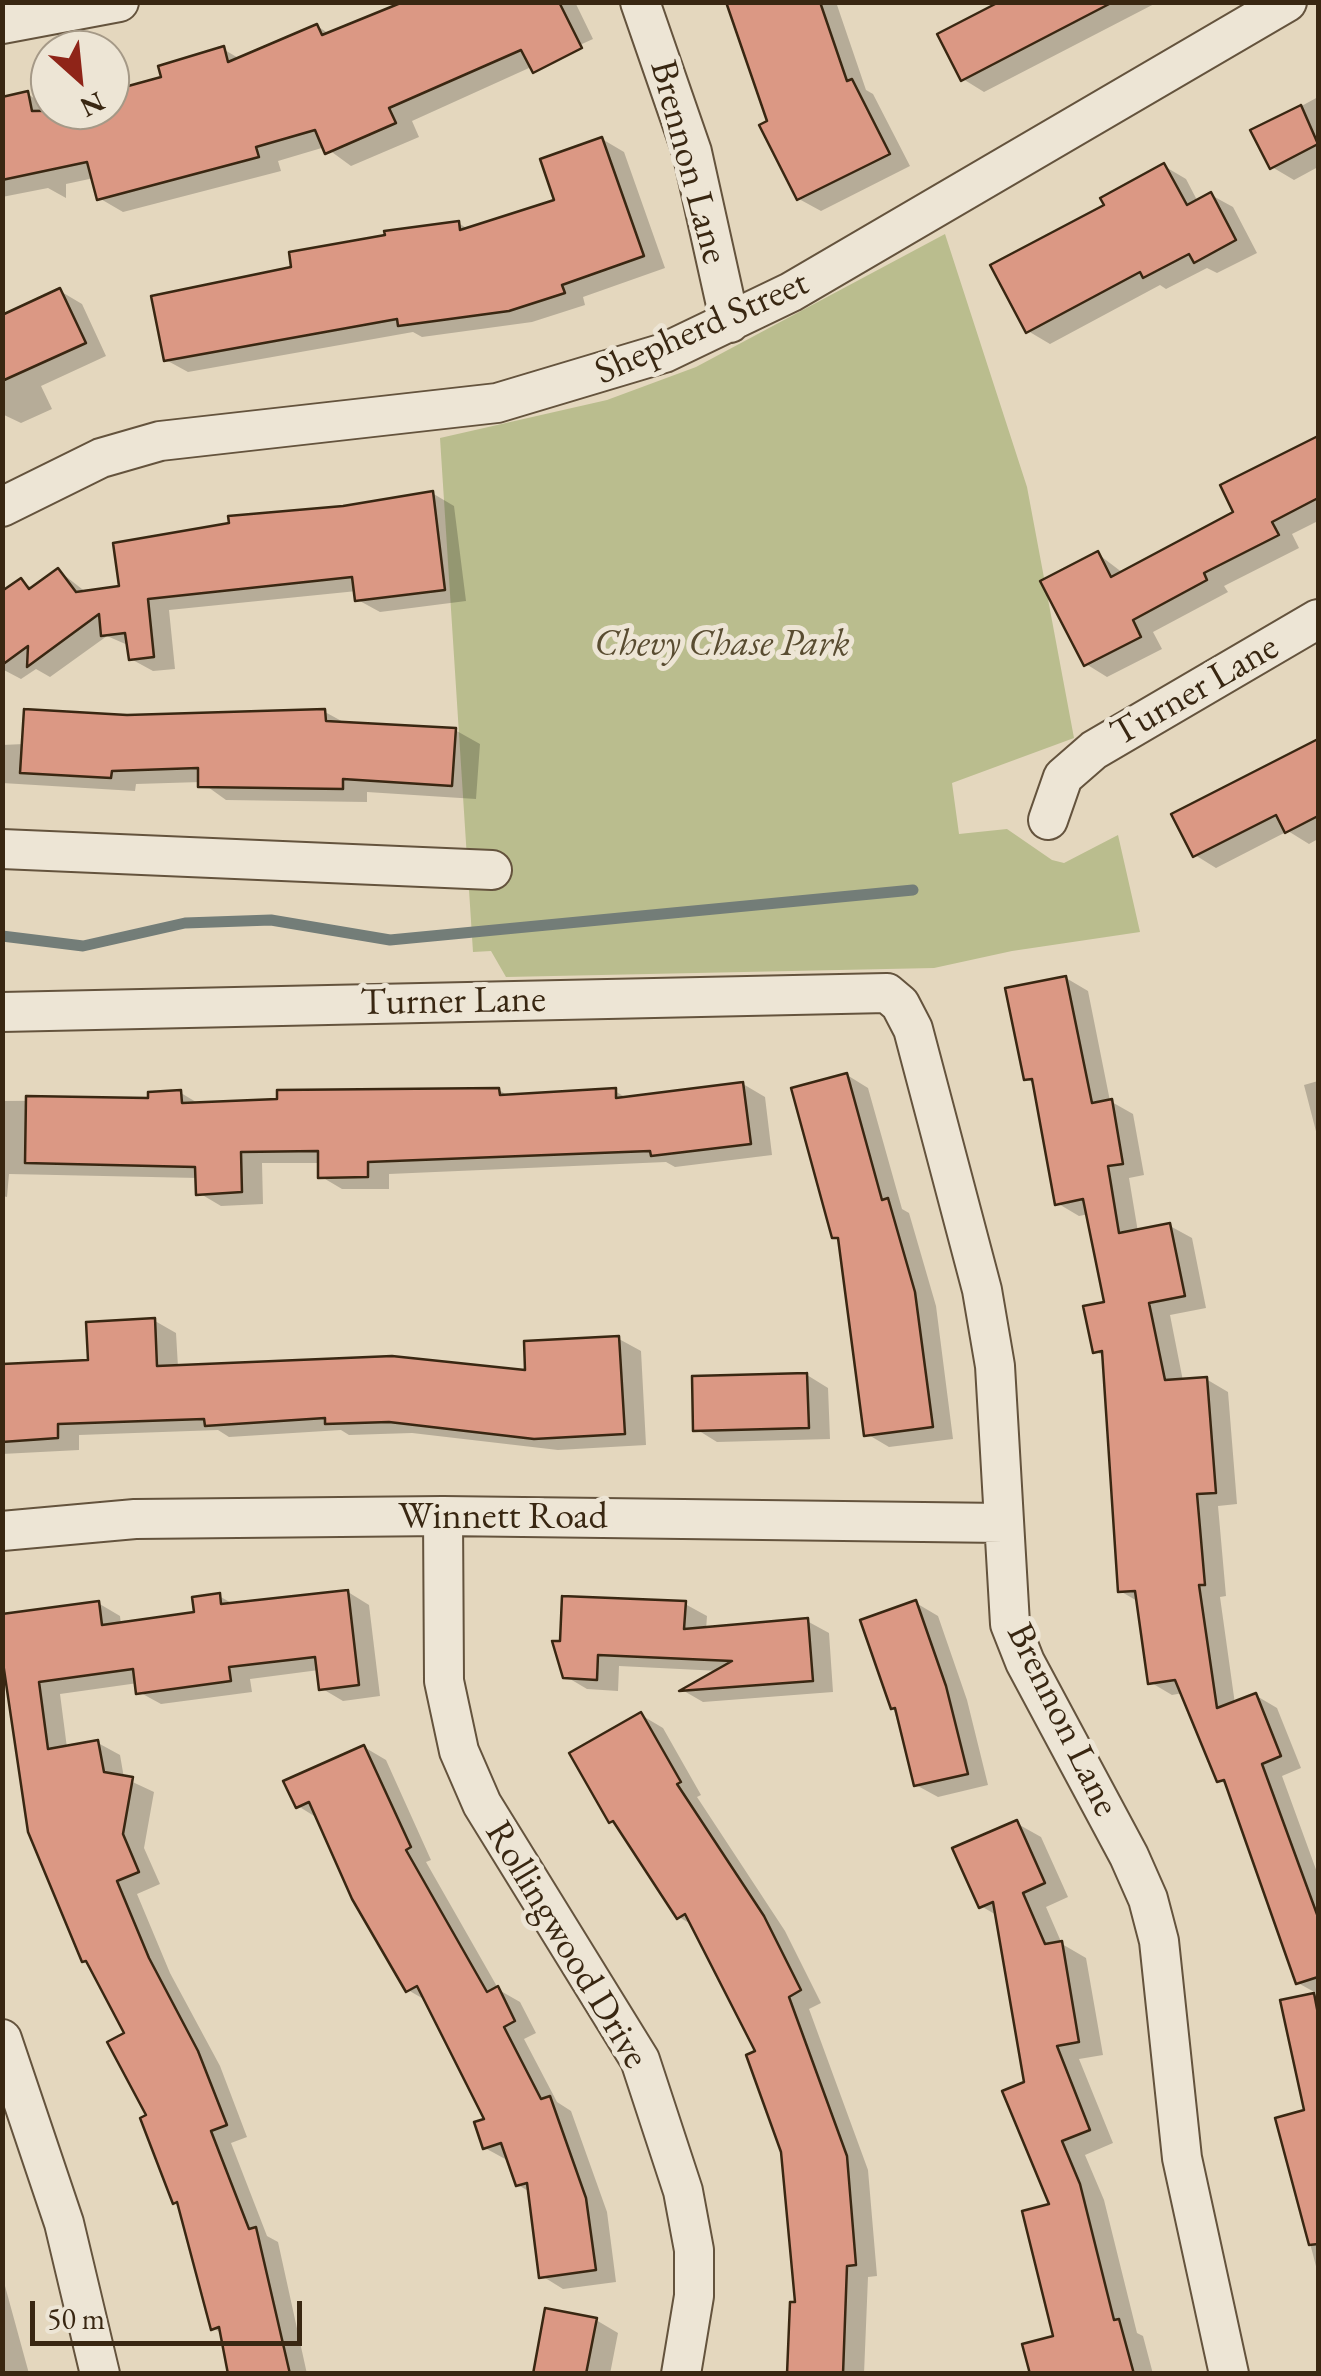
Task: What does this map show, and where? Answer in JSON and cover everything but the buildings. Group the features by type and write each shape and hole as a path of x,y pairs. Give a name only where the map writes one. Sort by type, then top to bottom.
{"street":[{"path":"2,24 120,2"},
{"name":"Brennon Lane","path":"640,2 692,152 730,323"},
{"name":"Shepherd Street","path":"2,507 71,470 160,441 498,404 599,376 730,323 958,198 1287,2"},
{"name":"Turner Lane","path":"1048,820 1063,777 1094,750 1318,619"},
{"path":"2,849 492,870"},
{"name":"Turner Lane","path":"2,1012 886,993 900,1004"},
{"name":"Brennon Lane","path":"900,1004 913,1030 982,1290 995,1366 1010,1624 1025,1662 1129,1856 1159,1941 1182,2158 1198,2251 1229,2374"},
{"name":"Winnett Road","path":"2,1531 135,1519 443,1516 1003,1523"},
{"name":"Rollingwood Drive","path":"443,1516 444,1681 459,1751 482,1804 640,2060 683,2191 694,2250 694,2296 681,2374"},
{"path":"2,2039 64,2224 100,2374"}],"green space":[{"name":"Chevy Chase Park","path":"945,234 1027,487 1074,738 952,783 959,834 1007,829 1052,860 1064,863 1118,835 1140,932 1012,951 934,968 506,977 491,951 473,952 440,438 607,400 696,367"}],"waterway":[{"path":"2,936 83,946 185,923 271,920 390,940 913,890"}]}
